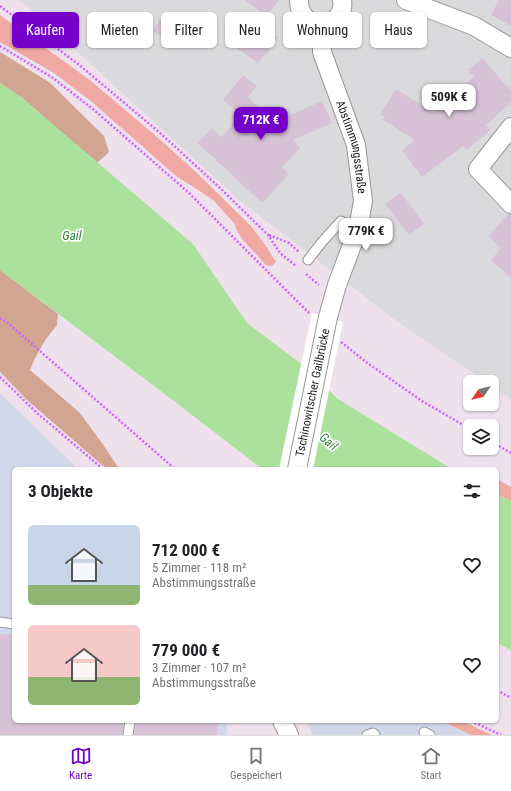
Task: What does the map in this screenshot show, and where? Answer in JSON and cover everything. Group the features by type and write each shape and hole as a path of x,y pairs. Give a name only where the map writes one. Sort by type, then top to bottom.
{"street":[{"path":"299,0 301,12"},
{"path":"340,12 342,0"},
{"path":"406,0 474,26 511,48"},
{"name":"Abstimmungsstraße","path":"322,48 356,145 362,201 358,229 337,285 328,317"},
{"path":"511,127 478,169 511,204"},
{"name":"Tschinowitscher Gailbrücke","path":"296,467 328,317"},
{"path":"283,723 289,735"}],"lane":[{"path":"308,260 341,221 358,229"},
{"path":"0,622 12,624"},
{"path":"128,735 130,723"},
{"path":"367,735 373,733 375,735"}],"path":[{"path":"0,6 78,64 159,132 268,234 280,253 298,267"},
{"path":"0,46 53,78 94,110 188,192 310,314"},
{"path":"268,234 289,243 308,260"},
{"path":"303,271 321,286"},
{"path":"0,318 15,329 173,467"},
{"path":"338,339 366,362 422,401 463,425"},
{"path":"0,377 37,413 101,467"},
{"path":"499,446 511,453"},
{"path":"499,691 511,698"},
{"path":"475,723 501,735"}],"shaded area":[{"path":"17,0 511,0 511,399 499,391 499,375 476,375 395,320 239,200 73,48 79,48 79,12 34,12 25,4"},
{"path":"0,15 12,24 12,48 46,48 91,81 199,175 251,226 276,262 272,266 266,265 242,239 236,229 235,224 213,200 176,176 92,102 54,73 0,42"},
{"path":"0,52 49,82 104,136 109,152 97,163 21,97 0,83"},
{"path":"0,270 58,314 57,325 46,339 30,370 80,413 118,467 105,467 101,464 27,400 0,372"},
{"path":"0,393 76,467 12,467 12,723 228,723 226,735 0,735"},
{"path":"499,480 511,487 511,501 499,496"},
{"path":"307,723 446,723 471,735 312,735"},
{"path":"446,723 466,723 492,735 471,735"}],"water":[{"name":"Gail","path":"0,83 21,97 193,244 247,323 304,366 338,399 449,467 259,467 0,270"},
{"path":"499,496 511,501 511,650 499,644"}],"pier":[{"path":"312,313 343,322 313,467 279,467"}],"building":[{"path":"245,0 279,0 269,12 261,12"},
{"path":"499,0 511,0 511,26 491,15"},
{"path":"160,20 161,21 161,37 153,31"},
{"path":"239,48 271,48 258,63 238,49"},
{"path":"482,58 511,91 511,102 486,125 490,130 467,150 463,146 422,177 402,150 415,140 383,120 385,117 380,114 396,89 433,113 474,77 468,70"},
{"path":"243,75 257,86 248,97 274,122 322,101 332,123 293,140 300,148 282,167 289,174 262,203 198,143 212,128 221,137 242,115 223,100"},
{"path":"401,193 424,224 409,235 385,204"},
{"path":"508,214 511,214 511,278 491,260 501,248 488,236"},
{"path":"0,634 12,635 12,723 124,723 122,735 0,735"},
{"path":"136,723 219,723 217,735 134,735"}]}
